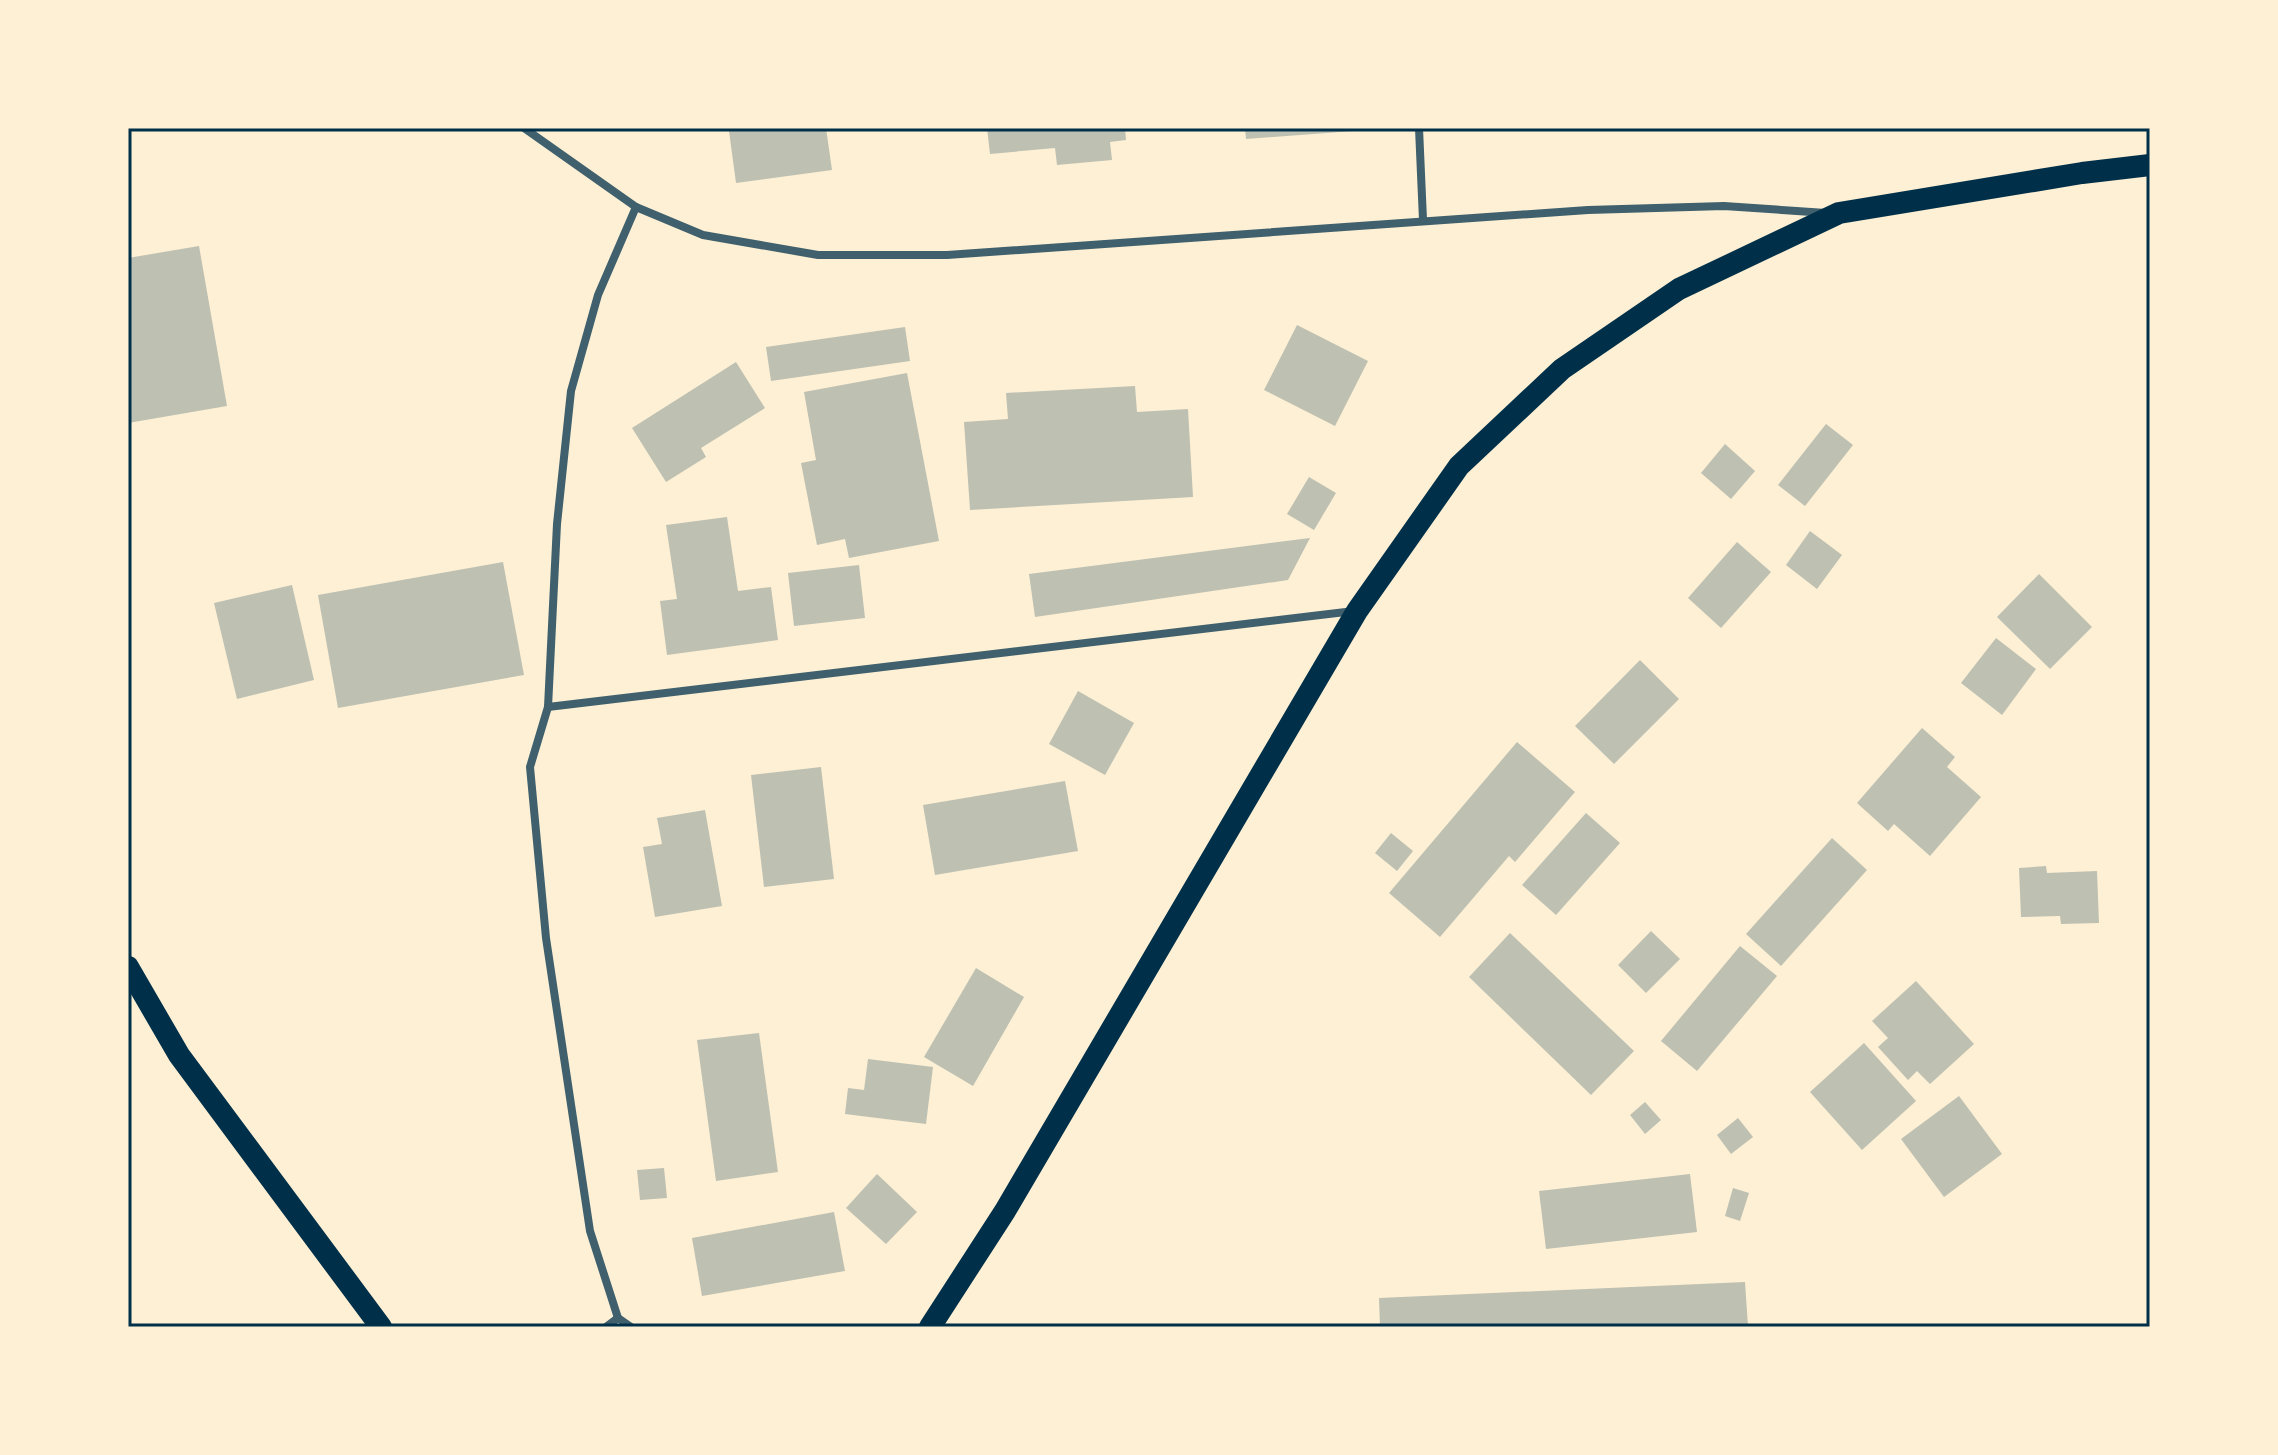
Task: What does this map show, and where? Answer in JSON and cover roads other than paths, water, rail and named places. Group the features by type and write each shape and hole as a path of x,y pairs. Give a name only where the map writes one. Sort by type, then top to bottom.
{"highway":[{"path":"930,1327 1005,1211 1357,611 1459,466 1562,369 1679,289 1839,213 2082,173 2150,165"},
{"path":"128,967 179,1055 381,1327"}],"street":[{"path":"524,128 636,207 703,235 818,255 947,255 1588,210 1724,206 1839,213"},
{"path":"1419,128 1423,220"},
{"path":"631,1327 618,1318 590,1231 546,938 530,767 548,707 557,524 571,391 598,295 636,207"},
{"path":"548,707 1357,611"},
{"path":"606,1327 618,1318"}]}
